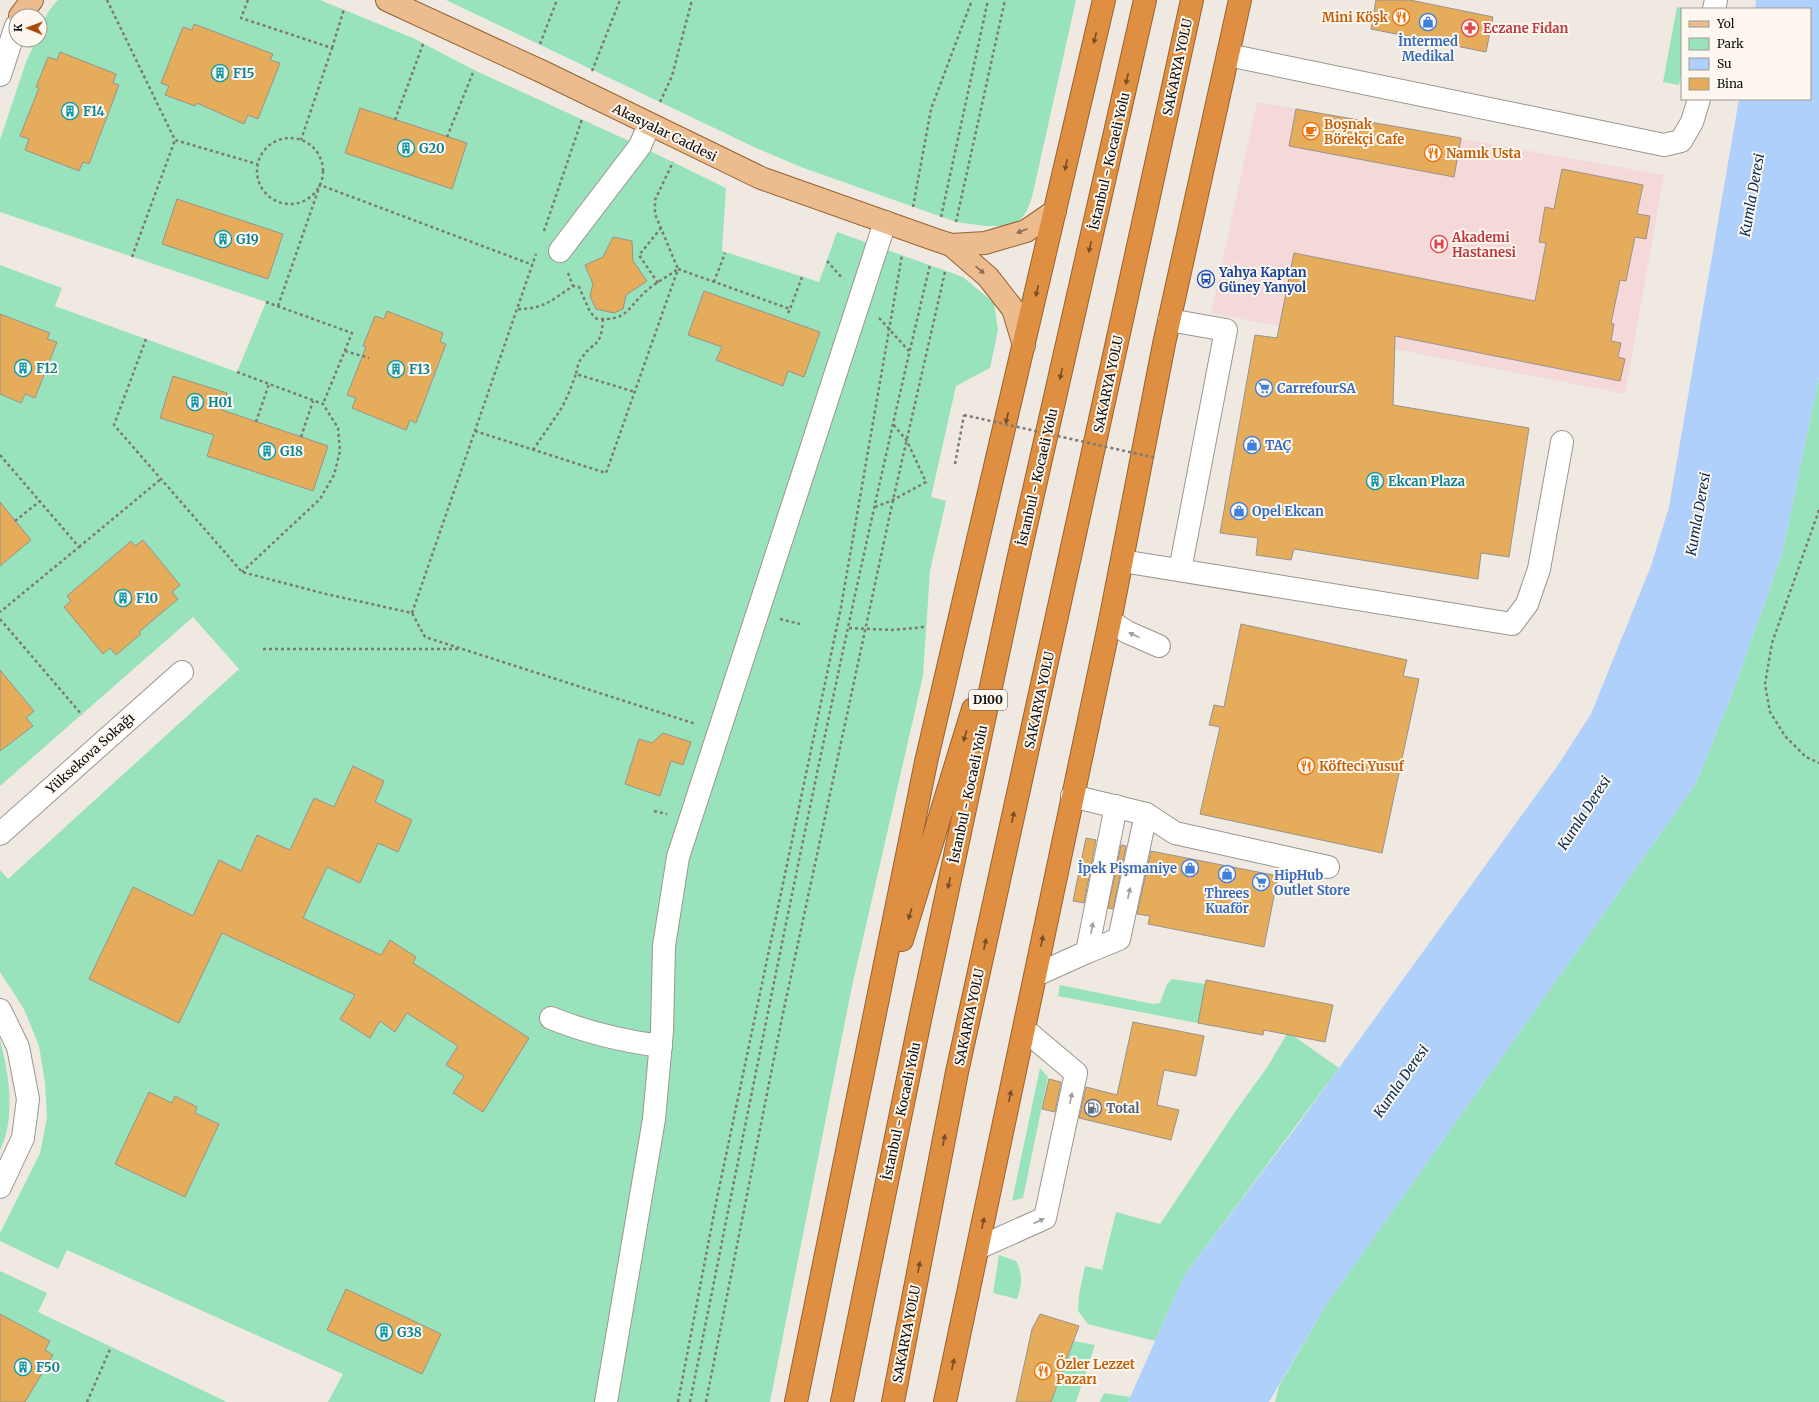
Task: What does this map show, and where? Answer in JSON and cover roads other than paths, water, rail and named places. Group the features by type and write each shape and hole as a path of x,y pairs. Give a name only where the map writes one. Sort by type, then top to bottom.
{"highway":[{"path":"796,1402 926,762 1104,0"},
{"name":"İstanbul - Kocaeli Yolu","path":"842,1402 921,1015 1017,565 1145,0"},
{"name":"SAKARYA YOLU","path":"893,1402 957,1072 1192,0"},
{"path":"945,1402 1025,1030 1072,796 1110,621 1169,320 1240,0"},
{"path":"864,1067 1017,565"},
{"path":"904,1402 912,1301"}],"main road":[{"path":"26,8 32,0"},
{"name":"Akasyalar Caddesi","path":"387,0 543,72 760,178 951,245"},
{"path":"951,245 985,243 1026,231 1055,211"},
{"path":"951,245 988,277 1013,309 1024,345"}],"street":[{"path":"0,75 9,48"},
{"path":"1228,55 1664,145 1681,141 1692,122 1699,100"},
{"path":"560,251 640,146 649,125"},
{"path":"606,1402 654,1119 661,1046 664,946 678,857 885,222"},
{"path":"1169,320 1226,330 1180,570"},
{"path":"1122,561 1512,624 1527,604 1539,569 1562,442"},
{"path":"1110,621 1127,632 1159,646"},
{"name":"Yüksekova Sokağı","path":"0,834 182,672"},
{"path":"1072,796 1146,814 1174,833 1328,867"},
{"path":"1087,952 1116,806"},
{"path":"1036,975 1119,939 1146,814"},
{"path":"0,1010 18,1047 28,1099 23,1138 0,1187"},
{"path":"551,1018 581,1030 614,1039 661,1046"},
{"path":"978,1248 1045,1218 1076,1073 1025,1030"}],"water":[{"name":"Kumla Deresi","path":"1756,0 1819,0 1819,377 1782,554 1731,697 1695,785 1326,1305 1269,1402 1128,1402 1184,1276 1297,1126 1558,765 1591,714 1651,566 1669,507 1739,100 1811,100 1811,8 1755,8"}],"place":[{"name":"Mini Köşk","path":"1401,17"},
{"name":"İntermed Medikal","path":"1428,22"},
{"name":"Eczane Fidan","path":"1470,28"},
{"name":"F15","path":"220,73"},
{"name":"F14","path":"70,111"},
{"name":"Boşnak Börekçi Cafe","path":"1311,131"},
{"name":"G20","path":"406,148"},
{"name":"Namık Usta","path":"1433,153"},
{"name":"G19","path":"223,239"},
{"name":"Akademi Hastanesi","path":"1439,244"},
{"name":"Yahya Kaptan Güney Yanyol","path":"1206,279"},
{"name":"F12","path":"23,368"},
{"name":"F13","path":"396,369"},
{"name":"CarrefourSA","path":"1264,388"},
{"name":"H01","path":"195,402"},
{"name":"TAÇ","path":"1252,445"},
{"name":"G18","path":"267,451"},
{"name":"Ekcan Plaza","path":"1375,481"},
{"name":"Opel Ekcan","path":"1239,511"},
{"name":"F10","path":"123,598"},
{"name":"Köfteci Yusuf","path":"1306,766"},
{"name":"İpek Pişmaniye","path":"1190,868"},
{"name":"Threes Kuaför","path":"1227,874"},
{"name":"HipHub Outlet Store","path":"1261,882"},
{"name":"Total","path":"1093,1108"},
{"name":"G38","path":"384,1332"},
{"name":"F50","path":"23,1367"},
{"name":"Özler Lezzet Pazarı","path":"1043,1371"}]}
